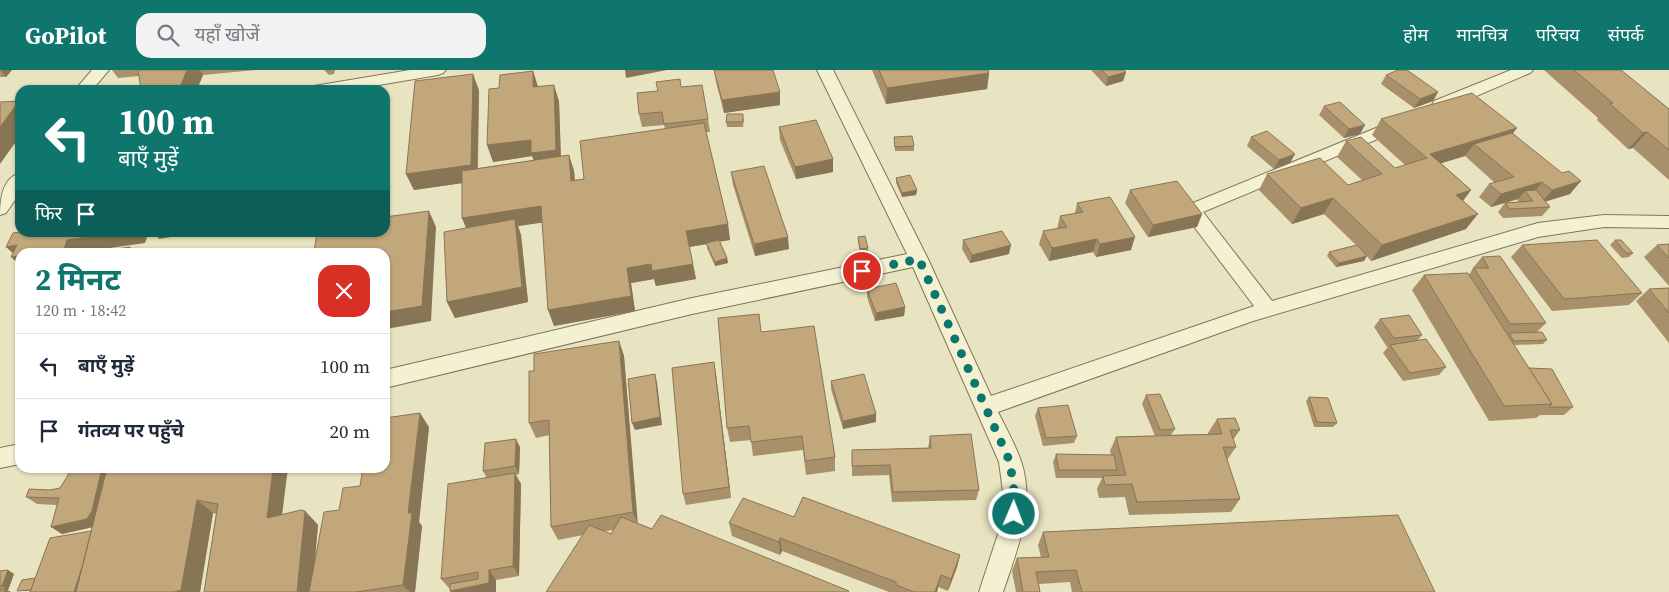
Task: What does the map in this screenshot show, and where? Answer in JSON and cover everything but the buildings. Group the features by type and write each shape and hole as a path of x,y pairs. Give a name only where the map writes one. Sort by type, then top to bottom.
{"street":[{"path":"88,85 101,70"},
{"path":"350,85 438,70"},
{"path":"825,70 919,259 1010,462 1015,499 1012,528 991,592"},
{"path":"1268,309 1195,215 1194,209 1201,204 1525,70"},
{"path":"0,209 15,186"},
{"path":"986,406 1268,309 1538,230 1604,221 1669,222"},
{"path":"390,377 692,306 919,259"},
{"path":"0,458 15,455"}],"route":[{"path":"862,271 919,259 1010,462 1015,499 1014,514"}]}
